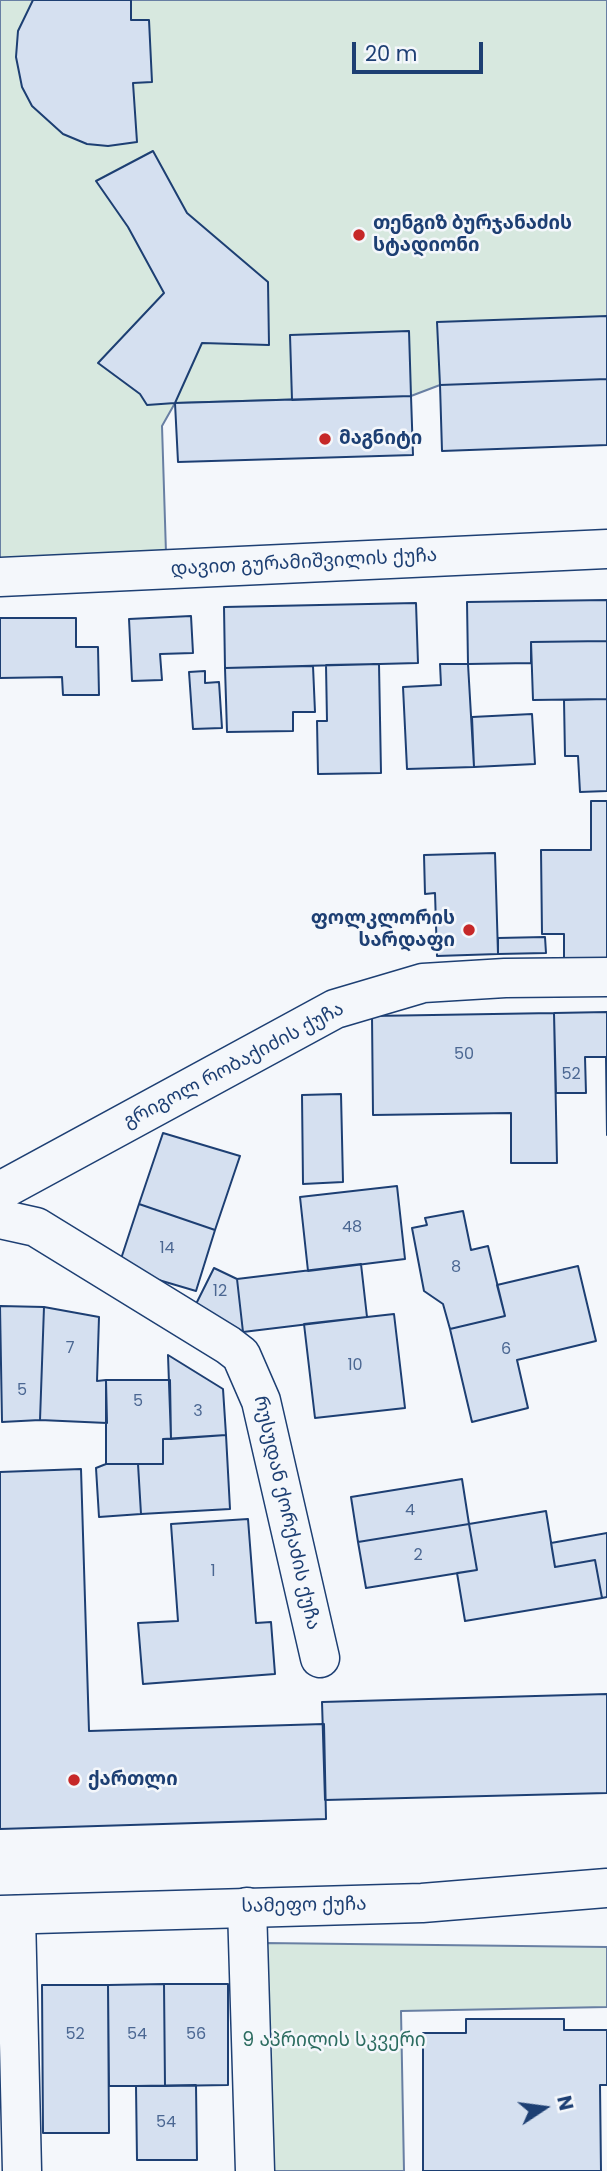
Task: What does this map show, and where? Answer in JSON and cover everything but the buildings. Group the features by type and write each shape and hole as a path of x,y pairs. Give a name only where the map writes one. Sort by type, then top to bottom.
{"street":[{"name":"დავით გურამიშვილის ქუჩა","path":"0,578 607,549"},
{"name":"გრიგოლ რობაქიძის ქუჩა","path":"0,1191 335,1009 423,983 505,978 607,978"},
{"name":"რუსუდან ქორქაძის ქუჩა","path":"0,1219 36,1227 241,1355 261,1401 320,1658"},
{"name":"სამეფო ქუჩა","path":"8,1915 422,1903 607,1888"},
{"path":"247,1907 254,2171"},
{"path":"8,1915 22,2171"}],"green space":[{"name":"თენგიზ ბურჯანაძის სტადიონი","path":"0,0 607,0 607,379 440,385 411,396 175,403 162,426 166,553 0,559"},
{"name":"9 აპრილის სკვერი","path":"264,1943 607,1947 607,2007 401,2011 404,2171 270,2171"}],"place":[{"name":"თენგიზ ბურჯანაძის სტადიონი","path":"359,235"},
{"name":"მაგნიტი","path":"325,439"},
{"name":"ფოლკლორის სარდაფი","path":"469,930"},
{"name":"ქართლი","path":"74,1780"}]}
